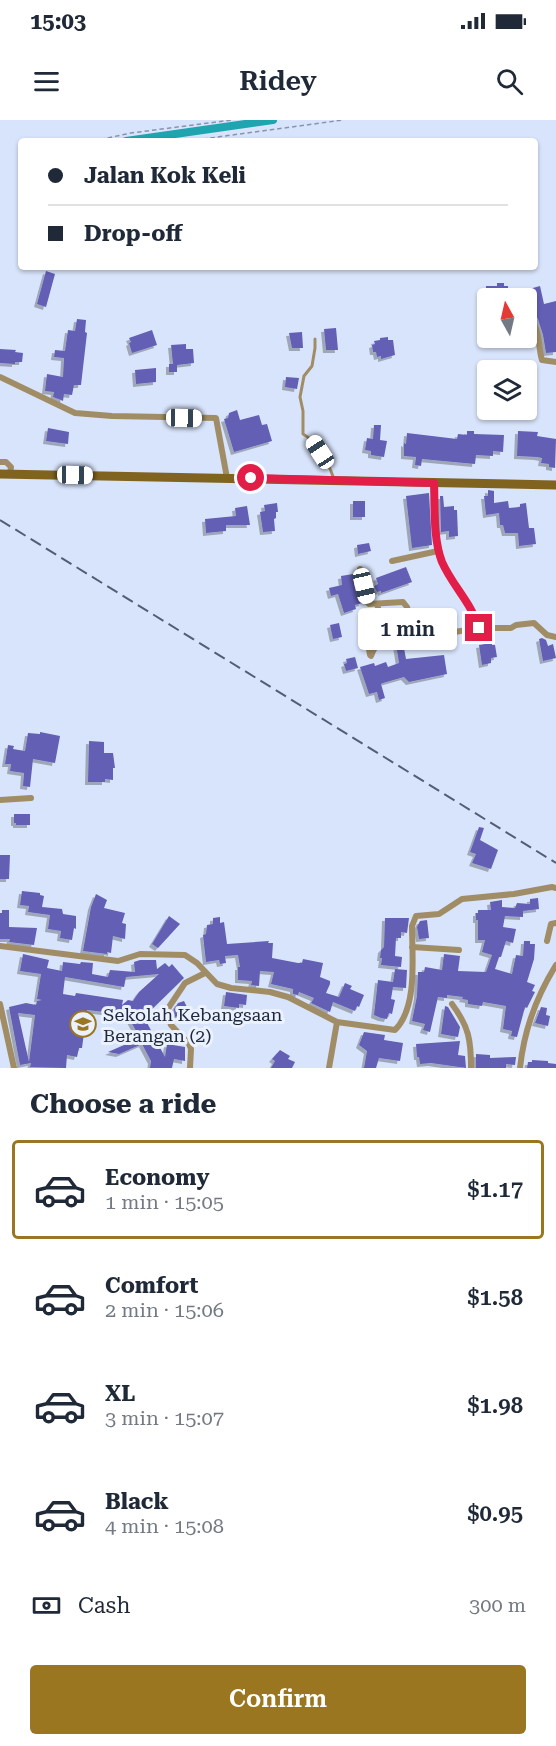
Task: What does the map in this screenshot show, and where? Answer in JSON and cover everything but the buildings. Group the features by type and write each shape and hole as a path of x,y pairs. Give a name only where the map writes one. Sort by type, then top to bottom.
{"street":[{"path":"537,330 540,341 540,358 546,362 556,362"},
{"path":"0,377 75,413 216,418 227,478"},
{"path":"0,462 6,462 11,467 10,474"},
{"path":"0,474 556,484"},
{"path":"434,483 438,551 443,565 474,615 479,628"},
{"path":"392,561 438,551"},
{"path":"360,569 367,602 378,604 401,601 405,604 418,638"},
{"path":"378,604 378,628 368,644 370,656 384,636 398,629 411,637 418,638 479,628 511,628 516,625 534,623 547,635 556,637"},
{"path":"0,800 31,798"},
{"path":"0,946 118,961 140,954 186,955 197,963 205,974 224,987 270,992 288,997 337,1022 395,1030 399,1026 411,993 412,926 416,916 439,914 462,898 556,888"},
{"path":"547,941 551,924 556,923"},
{"path":"412,946 459,950"},
{"path":"520,1068 522,1047 532,1011 556,965"},
{"path":"190,1068 189,1044 171,1025 167,1013 185,983 205,974"},
{"path":"452,1004 468,1030 471,1068"},
{"path":"0,1006 14,1068"},
{"path":"329,1068 337,1022"}],"lane":[{"path":"315,339 311,368 304,376 300,397 303,431 304,435 312,439 329,465 334,480"}],"path":[{"path":"107,138 232,120"},
{"path":"210,138 343,120"}],"waterway":[{"path":"147,138 273,120"}],"railway":[{"path":"0,520 556,863"}],"place":[{"name":"Sekolah Kebangsaan Berangan (2)","path":"83,1024"}],"route":[{"path":"251,478 434,483 438,551 443,565 474,615 479,628"}]}
